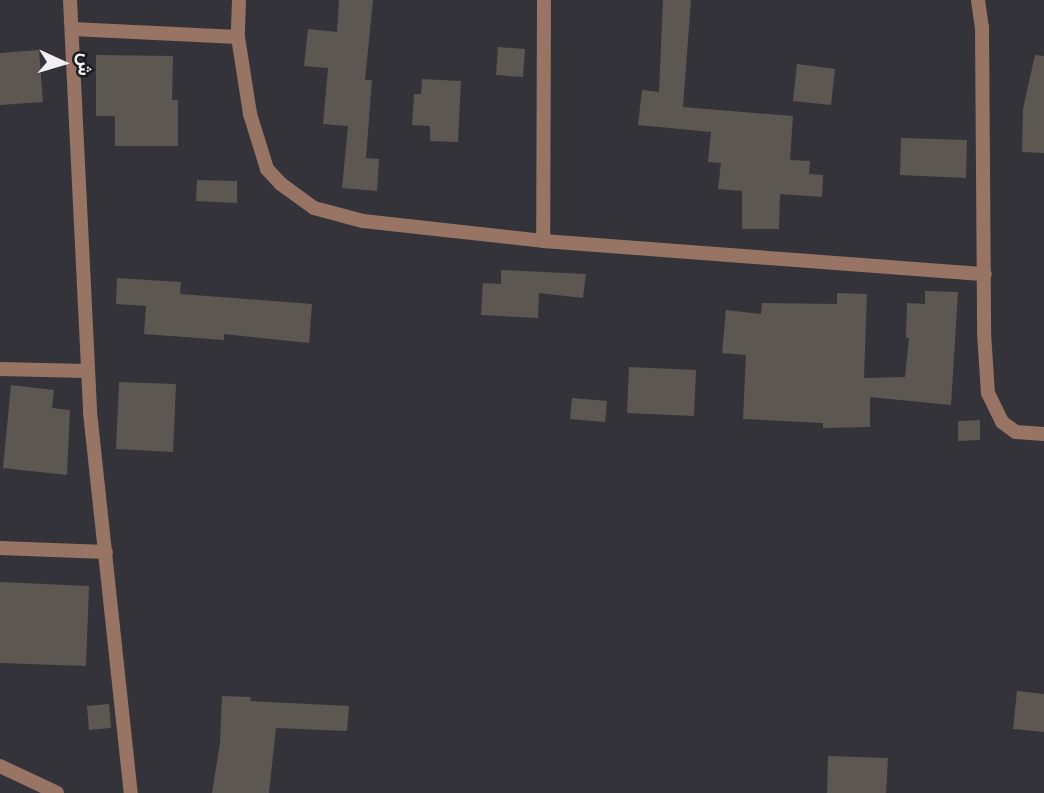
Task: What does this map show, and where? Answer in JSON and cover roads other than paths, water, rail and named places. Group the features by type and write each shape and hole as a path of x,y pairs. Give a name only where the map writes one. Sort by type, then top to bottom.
{"street":[{"path":"70,0 87,371 131,793"},
{"path":"239,0 238,37 250,114 267,169 314,208 363,222 543,241 985,274"},
{"path":"543,241 544,0"},
{"path":"978,0 982,27 988,393 1002,422 1016,432 1044,434"},
{"path":"72,29 238,37"},
{"path":"0,369 87,371"},
{"path":"0,548 106,552"},
{"path":"0,766 57,793"}]}
